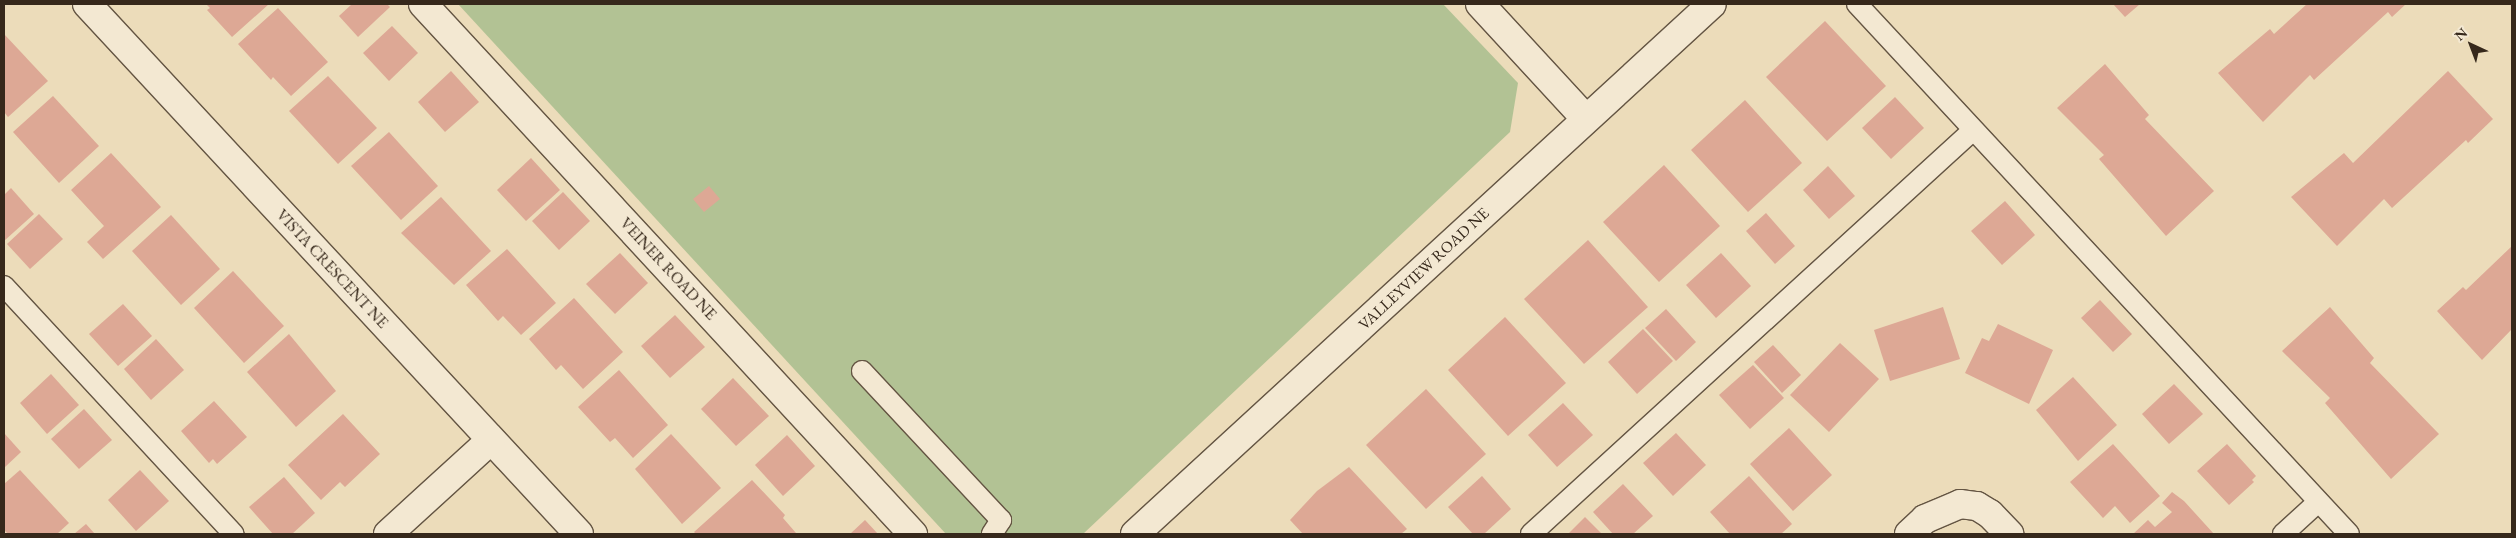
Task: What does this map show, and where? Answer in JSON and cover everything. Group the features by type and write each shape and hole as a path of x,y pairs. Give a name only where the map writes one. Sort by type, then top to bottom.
{"street":[{"name":"VISTA CRESCENT NE","path":"86,4 579,534"},
{"name":"VEINER ROAD NE","path":"423,4 913,534"},
{"path":"1480,4 1586,119"},
{"name":"VALLEYVIEW ROAD NE","path":"1136,534 1712,4"},
{"path":"388,534 491,440"},
{"path":"1909,534 1925,519 1960,504 1977,506 1990,514 2009,534"}],"lane":[{"path":"1857,4 1972,131 2349,534"},
{"path":"1532,534 1972,131"},
{"path":"4,286 234,534"},
{"path":"862,372 1001,520 992,534"},
{"path":"2282,534 2318,502"}],"green space":[{"path":"458,4 1443,4 1518,83 1510,132 1083,534 946,534"}],"building":[{"path":"206,4 269,4 232,37 207,10 210,8"},
{"path":"352,4 387,4 390,7 358,37 339,16"},
{"path":"2113,4 2140,4 2125,17"},
{"path":"2307,4 2406,4 2392,17 2388,12 2314,80 2310,75 2263,122 2218,73 2270,29 2274,34"},
{"path":"278,8 328,62 291,96 273,77 271,80 238,44"},
{"path":"1825,21 1886,86 1827,141 1766,77"},
{"path":"392,26 418,53 389,81 363,53"},
{"path":"4,34 48,81 8,117 4,112"},
{"path":"2105,64 2149,115 2145,119 2214,191 2166,236 2099,159 2104,155 2057,108"},
{"path":"451,71 479,102 445,132 418,102"},
{"path":"2448,71 2493,119 2468,143 2466,140 2392,208 2384,199 2337,246 2291,197 2344,153 2353,163"},
{"path":"328,76 377,128 338,164 289,111"},
{"path":"53,96 99,146 59,183 13,132"},
{"path":"1895,97 1924,128 1891,159 1862,128"},
{"path":"1745,100 1802,163 1748,212 1691,150"},
{"path":"389,132 438,186 401,220 351,166"},
{"path":"111,153 161,207 103,259 87,242 104,226 71,190"},
{"path":"531,158 560,190 526,221 497,190"},
{"path":"1664,165 1720,226 1659,282 1603,222"},
{"path":"1828,166 1855,196 1829,219 1803,190"},
{"path":"709,186 720,199 704,212 693,199"},
{"path":"11,188 34,214 4,241 4,195"},
{"path":"563,192 590,221 559,250 532,221"},
{"path":"441,197 491,251 454,285 401,233"},
{"path":"2005,201 2035,235 2002,265 1971,231"},
{"path":"1766,213 1795,246 1775,264 1746,231"},
{"path":"39,214 63,239 30,269 7,244"},
{"path":"171,215 220,269 181,305 132,251"},
{"path":"1588,240 1648,307 1584,364 1524,299"},
{"path":"2512,246 2512,329 2482,360 2437,311 2463,287 2466,290"},
{"path":"507,249 556,303 521,335 503,316 498,321 466,285"},
{"path":"620,253 648,283 615,314 586,284"},
{"path":"1721,253 1751,286 1716,318 1686,285"},
{"path":"233,271 284,326 244,363 194,308"},
{"path":"574,298 623,352 583,389 561,365 556,370 529,339"},
{"path":"2100,300 2132,334 2113,352 2081,318"},
{"path":"123,304 152,336 118,366 89,334"},
{"path":"1943,307 1960,359 1890,381 1874,330"},
{"path":"2330,307 2374,358 2370,363 2439,434 2391,479 2325,403 2330,398 2282,351"},
{"path":"1666,309 1696,342 1676,361 1645,328"},
{"path":"675,315 705,347 670,378 641,346"},
{"path":"1505,317 1566,383 1508,436 1448,370"},
{"path":"1998,324 2053,350 2029,404 1965,373 1982,338 1989,341"},
{"path":"1643,329 1673,361 1637,394 1608,362"},
{"path":"289,334 336,391 296,427 247,372"},
{"path":"156,339 184,370 151,400 124,369"},
{"path":"1840,343 1879,379 1829,432 1790,395"},
{"path":"1773,345 1801,375 1782,393 1754,362"},
{"path":"1753,365 1784,398 1750,429 1719,395"},
{"path":"619,370 668,425 633,458 615,438 610,442 578,407"},
{"path":"51,374 79,405 47,434 20,403"},
{"path":"2073,377 2117,425 2078,461 2036,410"},
{"path":"733,378 769,416 736,446 701,409"},
{"path":"2174,384 2203,414 2169,444 2142,414"},
{"path":"1426,389 1486,454 1426,509 1366,445"},
{"path":"214,401 247,437 217,464 213,459 209,463 181,431"},
{"path":"1563,403 1593,435 1557,467 1528,435"},
{"path":"84,409 112,440 79,469 51,439"},
{"path":"343,414 380,454 345,487 340,482 321,500 288,465"},
{"path":"1789,428 1832,475 1793,511 1750,464"},
{"path":"4,433 21,452 4,468"},
{"path":"1676,433 1706,465 1673,496 1643,463"},
{"path":"671,434 721,488 682,524 635,469"},
{"path":"787,435 815,466 783,496 755,465"},
{"path":"2113,444 2160,496 2130,523 2115,506 2103,518 2070,482"},
{"path":"2227,444 2256,476 2252,480 2254,482 2229,505 2197,471"},
{"path":"1349,467 1407,529 1401,534 1303,534 1290,520 1317,491"},
{"path":"20,470 69,523 57,534 8,534 4,530 4,484"},
{"path":"140,470 169,501 136,531 108,500"},
{"path":"1482,476 1511,509 1484,534 1473,534 1448,507"},
{"path":"1749,476 1792,524 1781,534 1730,534 1710,512"},
{"path":"284,477 315,513 292,534 273,534 249,507"},
{"path":"752,480 785,515 783,518 796,533 696,534 694,532"},
{"path":"1623,484 1653,516 1633,534 1613,534 1593,512"},
{"path":"2172,492 2184,501 2214,534 2133,534 2148,520 2155,527 2172,512 2162,503"},
{"path":"1585,517 1602,534 1568,534"},
{"path":"865,520 878,534 850,534"},
{"path":"86,524 95,534 74,534"}]}
